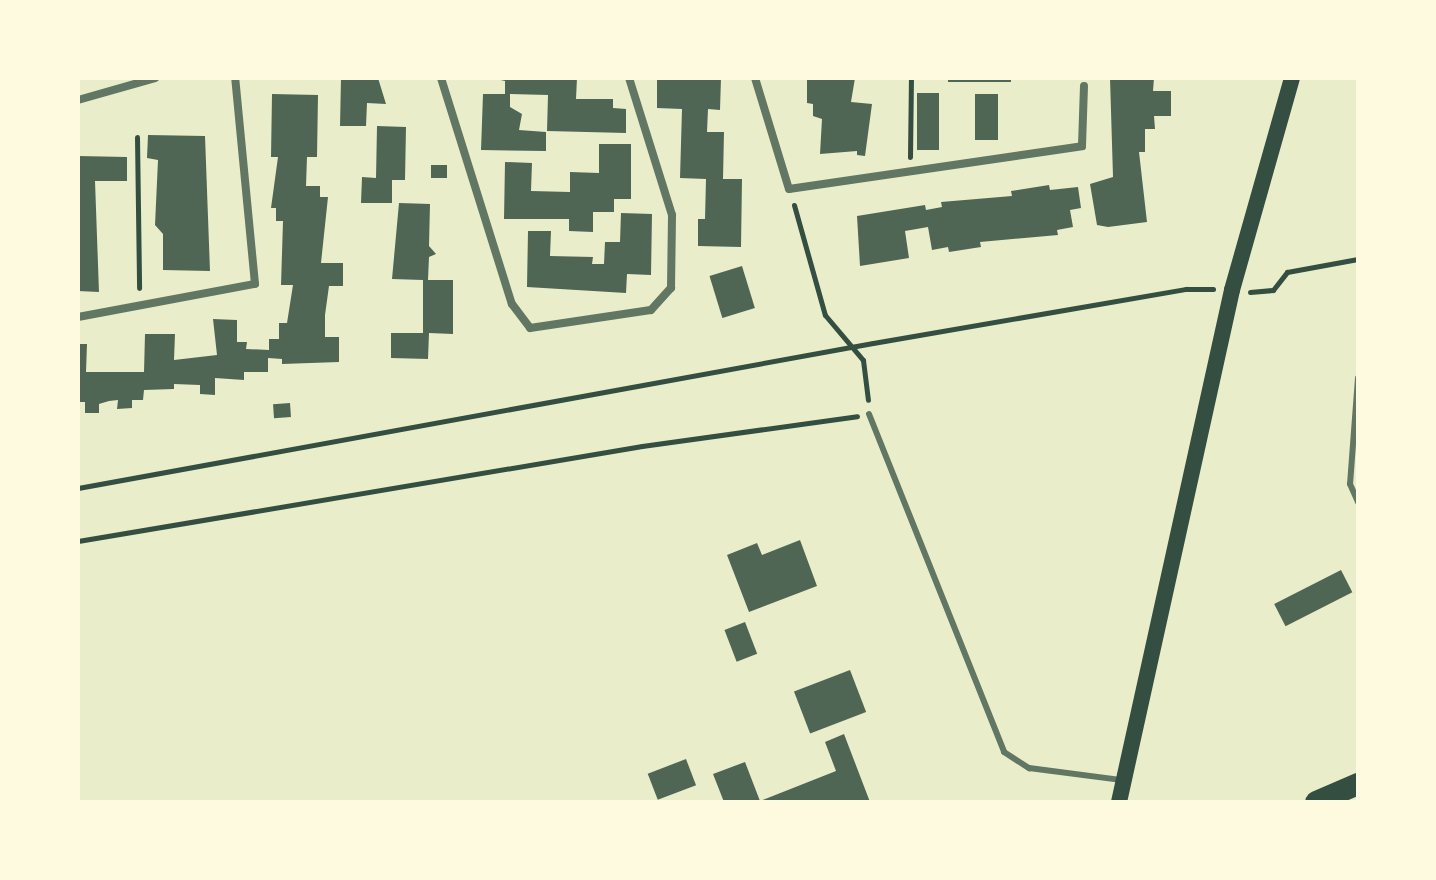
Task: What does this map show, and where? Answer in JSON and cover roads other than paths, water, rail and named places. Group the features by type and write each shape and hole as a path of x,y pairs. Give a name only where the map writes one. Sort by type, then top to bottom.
{"highway":[{"path":"1316,802 1358,784"},
{"path":"1329,802 1358,795"}],"main road":[{"path":"1119,802 1232,290 1292,78"}],"street":[{"path":"78,100 155,78"},
{"path":"78,317 255,284 235,78"},
{"path":"441,78 512,304 530,328 651,310 671,288 672,215 629,78"},
{"path":"755,78 789,189 1082,146 1084,86"}],"lane":[{"path":"1358,378 1350,484 1358,502"},
{"path":"869,414 1004,752 1029,768 1122,780"}]}
